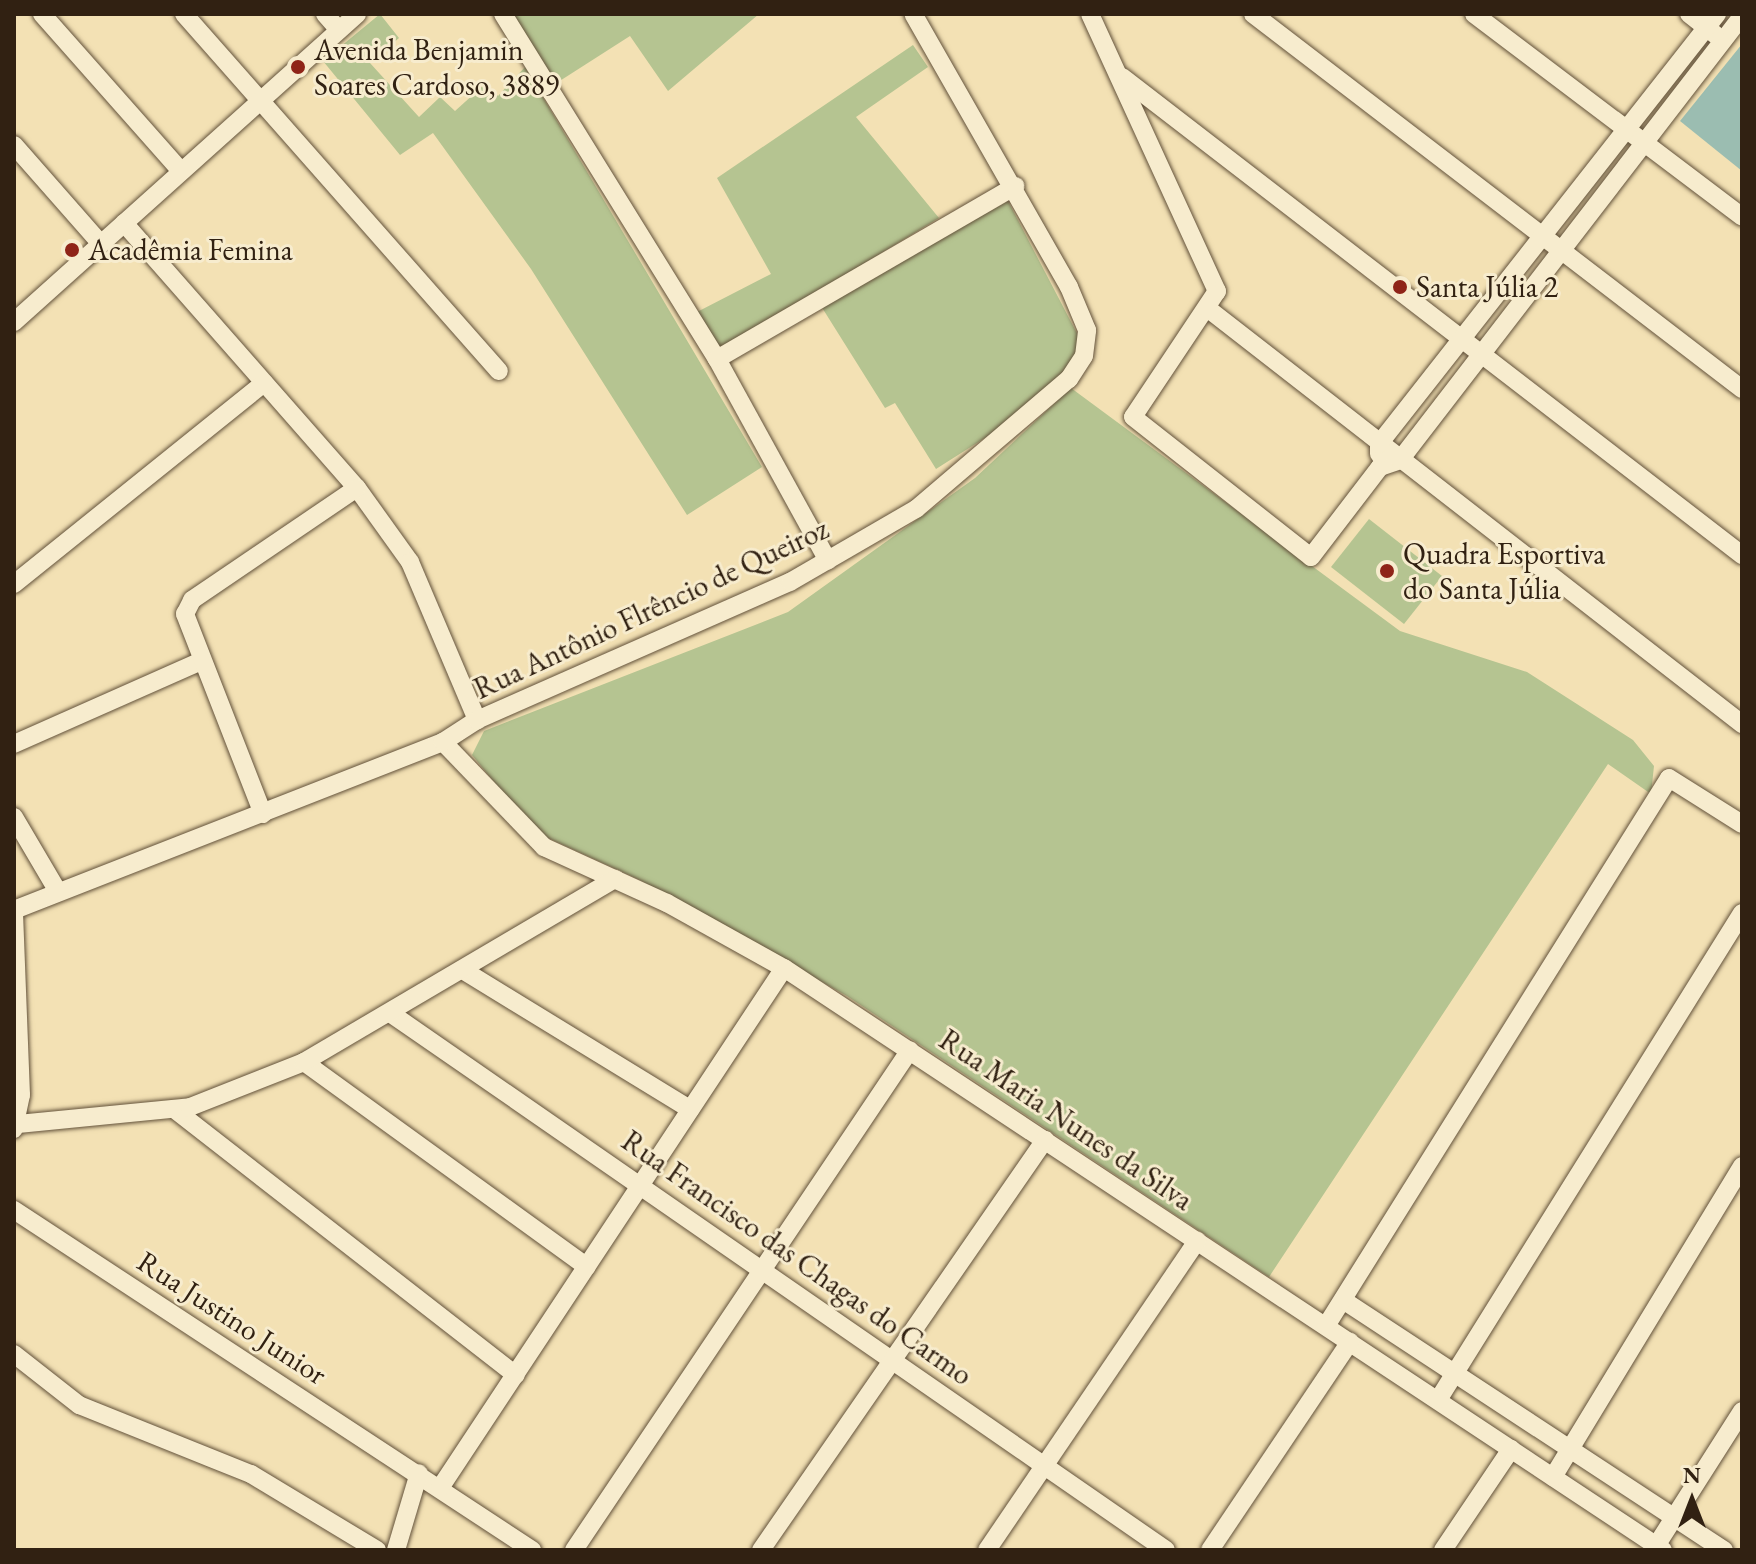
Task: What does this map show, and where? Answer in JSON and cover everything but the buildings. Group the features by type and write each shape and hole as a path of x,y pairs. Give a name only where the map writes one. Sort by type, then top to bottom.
{"street":[{"path":"42,14 181,171"},
{"path":"184,14 499,371"},
{"path":"325,14 339,30"},
{"path":"14,322 357,14"},
{"path":"503,14 717,359 828,561"},
{"name":"Rua Antônio Flrêncio de Queiroz","path":"14,911 57,890 263,814 443,742 477,720 828,561 916,509 999,444 1084,356 1087,330 1016,186 913,14"},
{"path":"1090,14 1217,291 1133,417 1311,557 1380,467 1400,460 1742,16"},
{"path":"1253,14 1742,389"},
{"path":"1474,14 1742,217"},
{"path":"1689,14 1712,21 1723,41"},
{"path":"1380,467 1379,444 1712,21"},
{"path":"1120,76 1485,351 1742,555"},
{"path":"14,145 100,243"},
{"path":"717,359 1016,186"},
{"path":"124,223 357,488 437,611 477,720"},
{"path":"1207,308 1742,724"},
{"path":"14,584 264,383"},
{"path":"263,814 185,623 192,600 357,488"},
{"path":"14,744 199,662"},
{"name":"Rua Maria Nunes da Silva","path":"443,742 521,830 784,968 1660,1548"},
{"path":"1326,1326 1669,778 1742,824"},
{"path":"14,817 57,890"},
{"path":"14,911 16,1127 174,1109 304,1062 393,1015 615,879"},
{"path":"1438,1400 1742,913"},
{"path":"440,1488 784,968"},
{"path":"466,972 690,1109"},
{"name":"Rua Francisco das Chagas do Carmo","path":"393,1015 640,1183 1166,1550"},
{"path":"574,1550 910,1050"},
{"path":"304,1062 587,1267"},
{"path":"174,1109 516,1375"},
{"path":"761,1550 1045,1140"},
{"path":"1553,1477 1742,1166"},
{"name":"Rua Justino Junior","path":"14,1210 532,1550"},
{"path":"987,1550 1197,1241"},
{"path":"1343,1300 1724,1550"},
{"path":"1210,1550 1350,1342"},
{"path":"14,1354 79,1405 251,1474 377,1550"},
{"path":"1660,1548 1673,1519 1742,1411"},
{"path":"1443,1550 1511,1449"},
{"path":"396,1550 419,1473"}],"green space":[{"path":"380,14 399,38 370,63 419,117 440,97 455,111 486,83 498,96 525,67 762,467 687,515 531,269 433,133 400,155 323,61"},
{"path":"511,14 759,14 668,91 630,36 555,84"},
{"path":"913,45 928,67 856,117 939,218 720,351 697,312 771,274 717,178"},
{"path":"1008,201 1081,341 1070,366 1010,422 936,469 895,403 885,408 821,306"},
{"path":"1071,388 1400,631 1527,672 1633,740 1654,766 1651,794 1608,764 1269,1277 847,996 640,880 535,832 472,755 484,731 788,612 975,478"},
{"name":"Quadra Esportiva do Santa Júlia","path":"1369,519 1442,576 1404,624 1331,567"}],"water":[{"path":"1742,44 1742,171 1680,121"}],"place":[{"name":"Avenida Benjamin Soares Cardoso, 3889","path":"298,67"},
{"name":"Acadêmia Femina","path":"72,250"},
{"name":"Santa Júlia 2","path":"1400,287"},
{"name":"Quadra Esportiva do Santa Júlia","path":"1387,571"}]}
